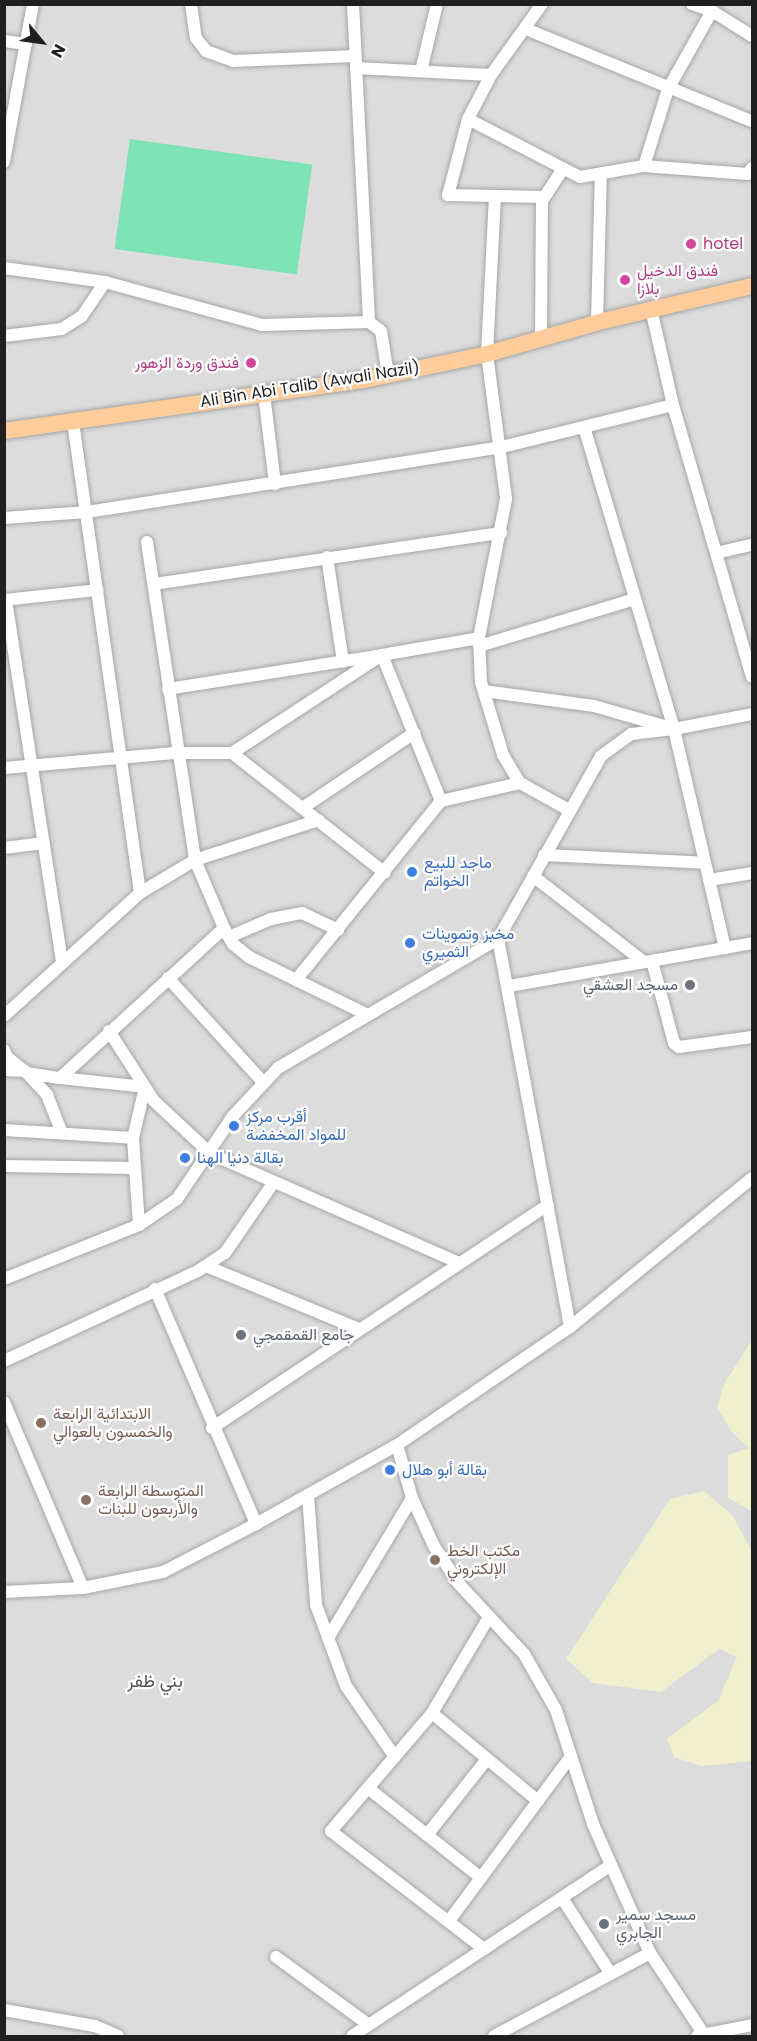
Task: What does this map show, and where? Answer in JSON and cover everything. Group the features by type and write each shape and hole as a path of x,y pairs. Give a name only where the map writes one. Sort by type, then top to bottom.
{"main road":[{"name":"Ali Bin Abi Talib (Awali Nazil)","path":"4,431 388,374 487,354 597,322 753,286"}],"street":[{"path":"4,162 33,4"},
{"path":"191,4 196,38 206,51 233,61 356,62 421,71 491,75"},
{"path":"353,4 369,322"},
{"path":"421,71 437,4"},
{"path":"542,4 491,75 468,119 447,195 544,197"},
{"path":"692,4 712,11 753,36"},
{"path":"644,166 668,89 712,11"},
{"path":"526,29 668,89 753,121"},
{"path":"4,40 26,44"},
{"path":"468,119 580,177 644,166 748,174 753,168"},
{"path":"541,339 544,197 563,169"},
{"path":"597,322 601,174"},
{"path":"495,196 487,354 502,447 506,500 479,642 484,691 503,755 520,783 569,810"},
{"path":"4,268 105,282 262,324 369,322 381,331 388,374"},
{"path":"4,336 62,329 82,316 105,282"},
{"path":"651,309 673,405 753,677"},
{"path":"264,394 275,484"},
{"path":"4,518 87,512 502,447 673,405"},
{"path":"73,422 140,893"},
{"path":"584,427 674,729 725,948"},
{"path":"154,584 501,533"},
{"path":"147,542 177,753 195,860 227,933 249,957 368,1015"},
{"path":"716,553 753,545"},
{"path":"327,557 343,662"},
{"path":"62,963 33,766 5,600 97,590"},
{"path":"168,689 479,642 635,599"},
{"path":"382,655 441,801"},
{"path":"4,768 177,753 232,753 382,655"},
{"path":"484,691 594,706 674,729"},
{"path":"4,1279 139,1225 177,1199 211,1154 233,1116 278,1068 498,939 569,810 602,756 631,734 674,729 753,714"},
{"path":"304,807 414,733"},
{"path":"232,753 304,807 385,873"},
{"path":"296,980 385,873 441,801 520,783"},
{"path":"4,1016 140,893 195,860 319,819"},
{"path":"4,848 44,843"},
{"path":"544,855 705,863"},
{"path":"709,880 753,873"},
{"path":"533,876 648,962 674,1043 679,1047 753,1037"},
{"path":"60,1077 168,978 227,933 271,919 302,913 338,930"},
{"path":"498,939 509,986 570,1327"},
{"path":"509,986 753,943"},
{"path":"168,978 264,1083"},
{"path":"109,1031 154,1101 211,1154 458,1262"},
{"path":"4,1050 7,1057 25,1071 46,1095 62,1133"},
{"path":"4,1070 145,1087"},
{"path":"139,1225 133,1138 145,1087"},
{"path":"4,1130 133,1138"},
{"path":"4,1166 135,1168"},
{"path":"4,1592 83,1588 163,1572 256,1524 397,1445 570,1327 753,1178"},
{"path":"4,1361 206,1266 225,1253 274,1182"},
{"path":"212,1428 458,1262 548,1205"},
{"path":"206,1266 359,1329"},
{"path":"155,1289 212,1428 256,1524"},
{"path":"4,1402 83,1588"},
{"path":"397,1445 412,1497 434,1546 459,1584 524,1654 551,1700 593,1824 650,1953 701,2036 753,2025"},
{"path":"308,1495 316,1605 346,1686 395,1757"},
{"path":"328,1638 412,1497"},
{"path":"484,1949 331,1831 432,1713 489,1617"},
{"path":"432,1713 538,1801"},
{"path":"449,1921 571,1756"},
{"path":"427,1835 487,1759"},
{"path":"368,1788 481,1878"},
{"path":"352,2037 611,1865"},
{"path":"562,1898 611,1974"},
{"path":"494,2037 650,1953"},
{"path":"276,1957 369,2025"},
{"path":"4,2010 95,2026 118,2037"}],"shaded area":[{"path":"5,5 752,5 752,2036 5,2036"}],"green space":[{"path":"130,139 312,165 297,275 115,249"},
{"path":"752,1340 752,1511 728,1498 728,1455 749,1448 731,1431 717,1407 724,1384"},
{"path":"704,1491 733,1516 752,1552 752,1761 701,1766 674,1757 667,1739 718,1701 737,1657 719,1649 661,1692 593,1683 566,1659 670,1499"}],"place":[{"name":"hotel","path":"691,244"},
{"name":"فندق الدخيل بلازا","path":"625,280"},
{"name":"فندق وردة الزهور","path":"251,363"},
{"name":"ماجد للبيع الخواتم","path":"412,872"},
{"name":"مخبز وتموينات الثميري","path":"410,943"},
{"name":"مسجد العشقي","path":"690,985"},
{"name":"أقرب مركز للمواد المخفضة","path":"234,1126"},
{"name":"بقالة دنيا الهنا","path":"185,1158"},
{"name":"جامع القمقمجي","path":"241,1335"},
{"name":"الابتدائية الرابعة والخمسون بالعوالي","path":"41,1423"},
{"name":"بقالة أبو هلال","path":"390,1470"},
{"name":"المتوسطة الرابعة والأربعون للبنات","path":"86,1500"},
{"name":"مكتب الخط الإلكتروني","path":"435,1560"},
{"name":"مسجد سمير الجابري","path":"604,1924"}],"district":[{"name":"بني ظفر","path":"155,1681"}]}
